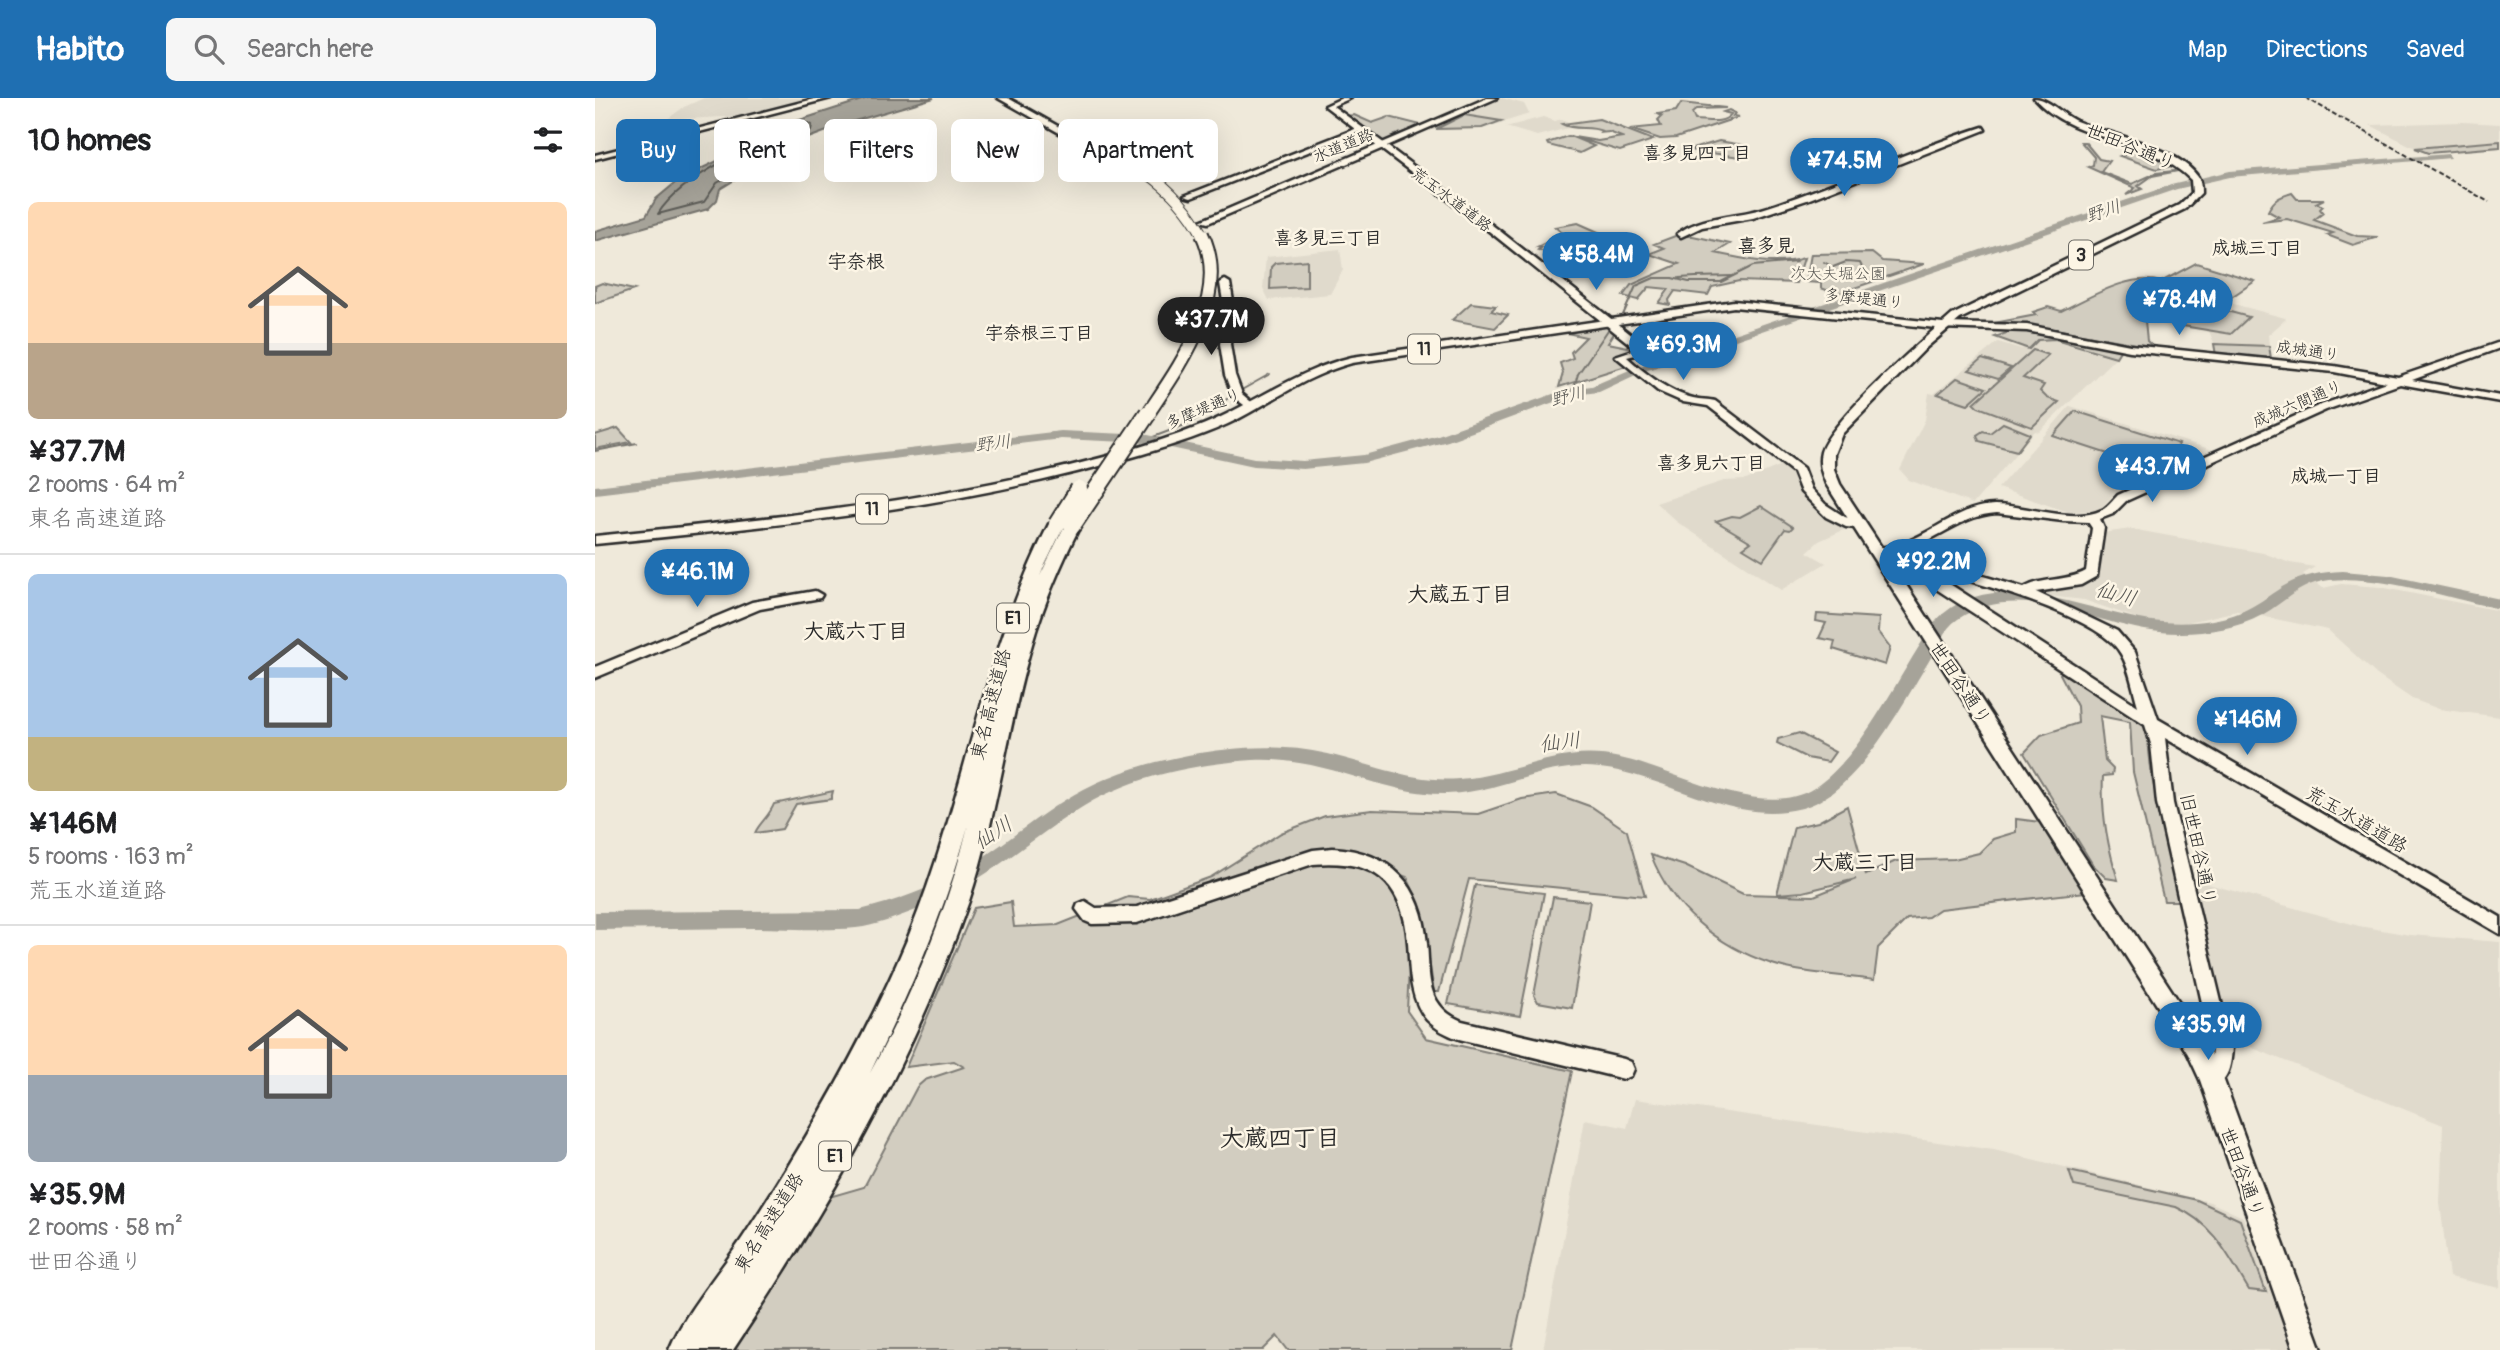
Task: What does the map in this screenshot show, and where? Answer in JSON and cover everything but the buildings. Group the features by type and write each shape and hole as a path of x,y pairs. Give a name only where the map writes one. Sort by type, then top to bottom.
{"highway":[{"name":"東名高速道路","path":"715,1350 790,1232 856,1119 925,954 952,846 1065,525 1177,352 1195,305 1198,260 1183,218 1152,183 1113,158 1002,98"},
{"name":"東名高速道路","path":"1014,98 1126,158 1162,181 1191,212 1202,232 1210,257 1207,305 1191,349 1065,525"},
{"name":"東名高速道路","path":"684,1350 751,1250 925,954"}],"main road":[{"path":"595,157 827,98"},
{"name":"水道道路","path":"1205,221 1493,98"},
{"name":"世田谷通り","path":"2038,98 2064,118 2165,156 2193,175 2198,186 2194,198 2182,207 1973,308 1944,326 1836,433 1829,447 1827,462 1830,476 1860,526 1882,551 1934,640 2187,1033 2211,1078 2308,1350"},
{"name":"荒玉水道道路","path":"1382,146 1497,233"},
{"name":"多摩堤通り","path":"595,540 855,512 1048,476 1182,438 1251,407 1304,374 1335,363 1723,305 1802,310 1944,326"}],"street":[{"name":"荒玉水道道路","path":"1348,98 1328,106 1382,146"},
{"path":"1681,234 1700,225 1750,216 1804,198 1983,129"},
{"path":"1188,196 1361,130"},
{"name":"荒玉水道道路","path":"1497,233 1644,350 1620,356 1629,365 1678,398 1695,404 1711,403 1799,471 1803,487 1821,506 1853,526 1860,526"},
{"path":"1225,283 1230,314 1225,344 1230,375 1237,395 1251,407"},
{"name":"成城通り","path":"1944,326 2027,328 2130,348 2277,361 2406,380 2500,399"},
{"name":"成城六間通り","path":"2092,517 2110,511 2122,498 2322,408 2500,345"},
{"path":"2009,509 2092,517 2098,524 2092,573 2082,581 2033,588 2030,594 1882,551 1913,545 1938,528 1982,511 2009,509"},
{"name":"荒玉水道道路","path":"1882,551 1917,568 2154,724 2500,926"},
{"name":"旧世田谷通り","path":"2030,594 2112,634 2130,655 2159,744 2165,803 2219,1034 2221,1066 2211,1078"},
{"path":"595,673 757,604 815,595"},
{"path":"1085,909 1092,916 1137,915 1313,857 1343,855 1366,859 1386,869 1404,891 1415,925 1427,1003 1441,1022 1459,1030 1624,1069"},
{"path":"2187,1033 2204,1041 2215,1041 2219,1034"}],"shaded area":[{"path":"704,98 809,98 760,115 667,119 684,107"},
{"path":"1502,98 1524,104 1529,114 1482,129 1428,130"},
{"path":"1543,117 1555,121 1562,119 1568,122 1563,124 1569,128 1537,136 1506,127"},
{"path":"2462,122 2500,124 2500,141 2415,148 2370,125"},
{"path":"1340,249 1343,270 1330,294 1269,300 1263,288 1266,257"},
{"path":"2193,293 2286,319 2268,335 2269,346 2214,343 2209,331 2149,323 2148,303"},
{"path":"2046,338 2115,358 2039,432 2035,431 1973,504 1909,480 1900,470 1925,420 1929,393 1934,394 1998,342 2022,349 2032,340"},
{"path":"2070,406 2216,451 2113,495 2101,508 2092,511 2068,512 1998,488"},
{"path":"1784,464 1794,472 1793,480 1807,496 1850,527 1819,541 1807,552 1826,563 1781,590 1677,522 1656,503 1724,481 1746,480"},
{"path":"2131,529 2263,553 2290,563 2315,567 2303,574 2323,588 2341,584 2380,587 2500,611 2500,717 2439,709 2412,699 2377,675 2328,630 2237,611 2176,625 2151,623 2084,600 2040,595 2038,591 2091,583 2100,573 2103,533"},
{"path":"2187,878 2359,926 2410,935 2500,942 2500,1288 2449,1277 2440,1203 2443,1125 2226,1037"},
{"path":"1635,1099 1994,1150 2210,1202 2243,1217 2292,1350 1543,1350 1585,1119 1627,1128"}],"green space":[{"path":"1681,103 1726,108 1697,109 1692,113 1695,120 1724,120 1731,114 1723,112 1729,110 1735,113 1733,116 1739,117 1676,138 1660,139 1630,129 1661,126 1658,120 1662,116 1658,114 1676,111"},
{"path":"1354,115 1372,123 1389,117 1425,126 1395,135 1397,138 1383,143 1346,116"},
{"path":"1464,115 1501,121 1482,128 1436,129"},
{"path":"1599,119 1653,140 1620,151 1573,137 1598,141 1622,137 1609,132 1599,133 1602,131 1597,129 1562,124"},
{"path":"1568,136 1594,146 1580,153 1547,143"},
{"path":"1719,141 1743,145 1740,147 1747,152 1740,157 1689,150"},
{"path":"2500,141 2500,147 2428,153 2415,148"},
{"path":"2081,142 2085,142 2099,159 2109,161 2101,172 2132,184 2156,173 2183,170 2152,176 2138,186 2142,189 2126,195 2135,188 2088,167 2093,165 2094,157"},
{"path":"2142,149 2173,166 2157,169 2120,156"},
{"path":"2292,193 2297,199 2324,199 2316,203 2323,206 2320,209 2323,213 2314,220 2357,236 2378,237 2353,245 2327,235 2333,233 2287,219 2262,222 2279,217 2268,211 2277,199"},
{"path":"1578,223 1637,249 1617,251 1594,247 1572,239 1555,227"},
{"path":"1560,236 1607,250 1598,257 1577,251 1565,259 1538,250 1541,248 1537,247"},
{"name":"次大夫堀公園","path":"1675,236 1693,236 1730,244 1715,253 1749,260 1782,262 1804,258 1796,283 1739,281 1712,287 1708,295 1675,291 1669,300 1670,305 1659,303 1669,289 1649,287 1638,300 1623,296 1631,285 1679,264 1649,254 1664,248 1654,244"},
{"name":"次大夫堀公園","path":"1872,253 1882,261 1924,264 1837,294 1821,288 1821,283 1806,282 1811,254"},
{"path":"1307,260 1307,287 1270,289 1271,267 1275,263"},
{"path":"2196,263 2255,281 2227,300 2191,290 2143,300 2147,341 2153,347 2049,328 1989,324 2036,315 2033,312 2048,307 2061,311 2123,283 2136,280 2161,282"},
{"path":"602,283 634,290 595,303 595,286"},
{"path":"1471,303 1496,306 1491,311 1508,315 1495,328 1452,320"},
{"path":"2208,306 2249,317 2231,334 2177,325 2170,316"},
{"path":"1610,325 1616,330 1608,343 1638,349 1617,355 1629,365 1559,387 1563,373 1560,363 1573,358 1571,352 1586,337 1562,332"},
{"path":"2018,329 2121,349 2116,357 2055,339 2038,340 2029,349 1995,337"},
{"path":"2214,344 2269,346 2271,358 2216,355"},
{"path":"2033,350 2048,355 2023,378 2044,385 2040,391 2047,398 2059,402 2032,427 1978,407 1974,403"},
{"path":"1982,359 2011,368 1998,379 1969,370"},
{"path":"1957,378 1986,388 1968,404 1938,394"},
{"path":"2075,411 2179,444 2160,471 2053,436"},
{"path":"2003,423 2030,434 2017,451 1979,441 1977,435 1983,431 1990,433"},
{"path":"618,428 631,442 595,449 595,435"},
{"path":"1761,506 1793,527 1790,530 1785,529 1763,560 1743,548 1751,542 1716,521 1732,516 1740,517"},
{"path":"1817,614 1879,618 1878,632 1890,648 1885,665 1833,649 1835,641 1819,638 1826,623 1816,621"},
{"path":"2067,670 2146,722 2152,778 2181,901 2164,901 2133,772 2130,722 2100,716 2105,761 2113,769 2112,775 2103,776 2103,802 2108,842 2118,880 2106,878 2093,865 2024,753 2041,735 2078,723 2077,706 2060,674"},
{"path":"1799,733 1835,752 1828,762 1807,758 1777,743 1778,739"},
{"path":"833,791 831,799 796,804 782,829 755,833 774,804"},
{"path":"1556,794 1592,807 1627,831 1645,896 1469,879 1439,992 1434,992 1421,908 1407,877 1365,862 1395,885 1406,907 1410,944 1407,1011 1426,1038 1572,1071 1512,1350 1288,1350 1277,1336 1263,1350 731,1350 822,1199 864,1187 917,1087 925,1080 964,1067 954,1061 906,1067 974,908 1011,902 1014,927 1058,925 1128,897 1150,899 1211,877 1281,833 1325,816 1372,810 1478,814 1522,799"},
{"path":"1847,806 1866,875 1896,861 1954,859 1979,853 1993,839 2016,832 2016,819 2040,822 2086,892 1940,909 1928,917 1907,919 1878,948 1874,980 1784,967 1733,947 1715,936 1684,908 1671,892 1651,855 1685,866 1743,894 1814,896 1856,879 1803,892 1777,894 1794,827 1818,822"},
{"path":"1475,885 1544,893 1520,1016 1448,1004"},
{"path":"1553,897 1590,901 1572,1008 1538,1002 1534,995"},
{"path":"2069,1171 2197,1200 2240,1220 2266,1292 2249,1290 2219,1242 2189,1214 2176,1207 2074,1186"}],"water":[{"path":"868,98 934,98 861,119 824,119 824,132 810,137 810,119 803,119"},
{"path":"714,163 714,182 731,182 720,189 717,200 708,209 595,241 595,231 646,216 656,199 676,182 700,182 700,169"}],"waterway":[{"name":"野川","path":"595,490 1061,435 1148,439 1254,462 1303,465 1364,459 1443,438 1571,392 1595,389 1638,370 2174,187 2230,174 2448,156"},
{"path":"1733,276 1753,266 1796,262"},
{"path":"1824,262 1833,267 1846,262 1860,263 1865,274"},
{"path":"1623,315 1636,286 1654,278 1721,282 1733,276"},
{"path":"1679,278 1733,276"},
{"path":"1573,391 1578,374 1610,327"},
{"path":"1238,392 1270,374"},
{"path":"1148,439 1190,423 1230,397"},
{"path":"595,451 637,443"},
{"name":"仙川","path":"595,921 860,919 893,910 956,884 1059,813 1106,786 1171,766 1247,754 1275,753 1311,757 1410,783 1443,787 1481,783 1556,763 1594,760 1644,771 1719,798 1770,805 1796,802 1822,792 1848,767 1891,707 1939,629 1950,617 1976,603 2002,598 2054,602 2107,617 2160,627 2196,627 2235,620 2257,611 2295,586 2321,577 2388,580 2500,604"}],"railway":[{"path":"2306,98 2489,202"}],"district":[{"name":"喜多見四丁目","path":"1697,153"},
{"name":"喜多見三丁目","path":"1328,238"},
{"name":"喜多見","path":"1766,245"},
{"name":"成城三丁目","path":"2257,248"},
{"name":"宇奈根","path":"856,261"},
{"name":"宇奈根三丁目","path":"1039,333"},
{"name":"喜多見六丁目","path":"1711,463"},
{"name":"成城一丁目","path":"2336,476"},
{"name":"大蔵五丁目","path":"1460,594"},
{"name":"大蔵六丁目","path":"856,631"},
{"name":"大蔵三丁目","path":"1865,862"},
{"name":"大蔵四丁目","path":"1280,1138"}]}
